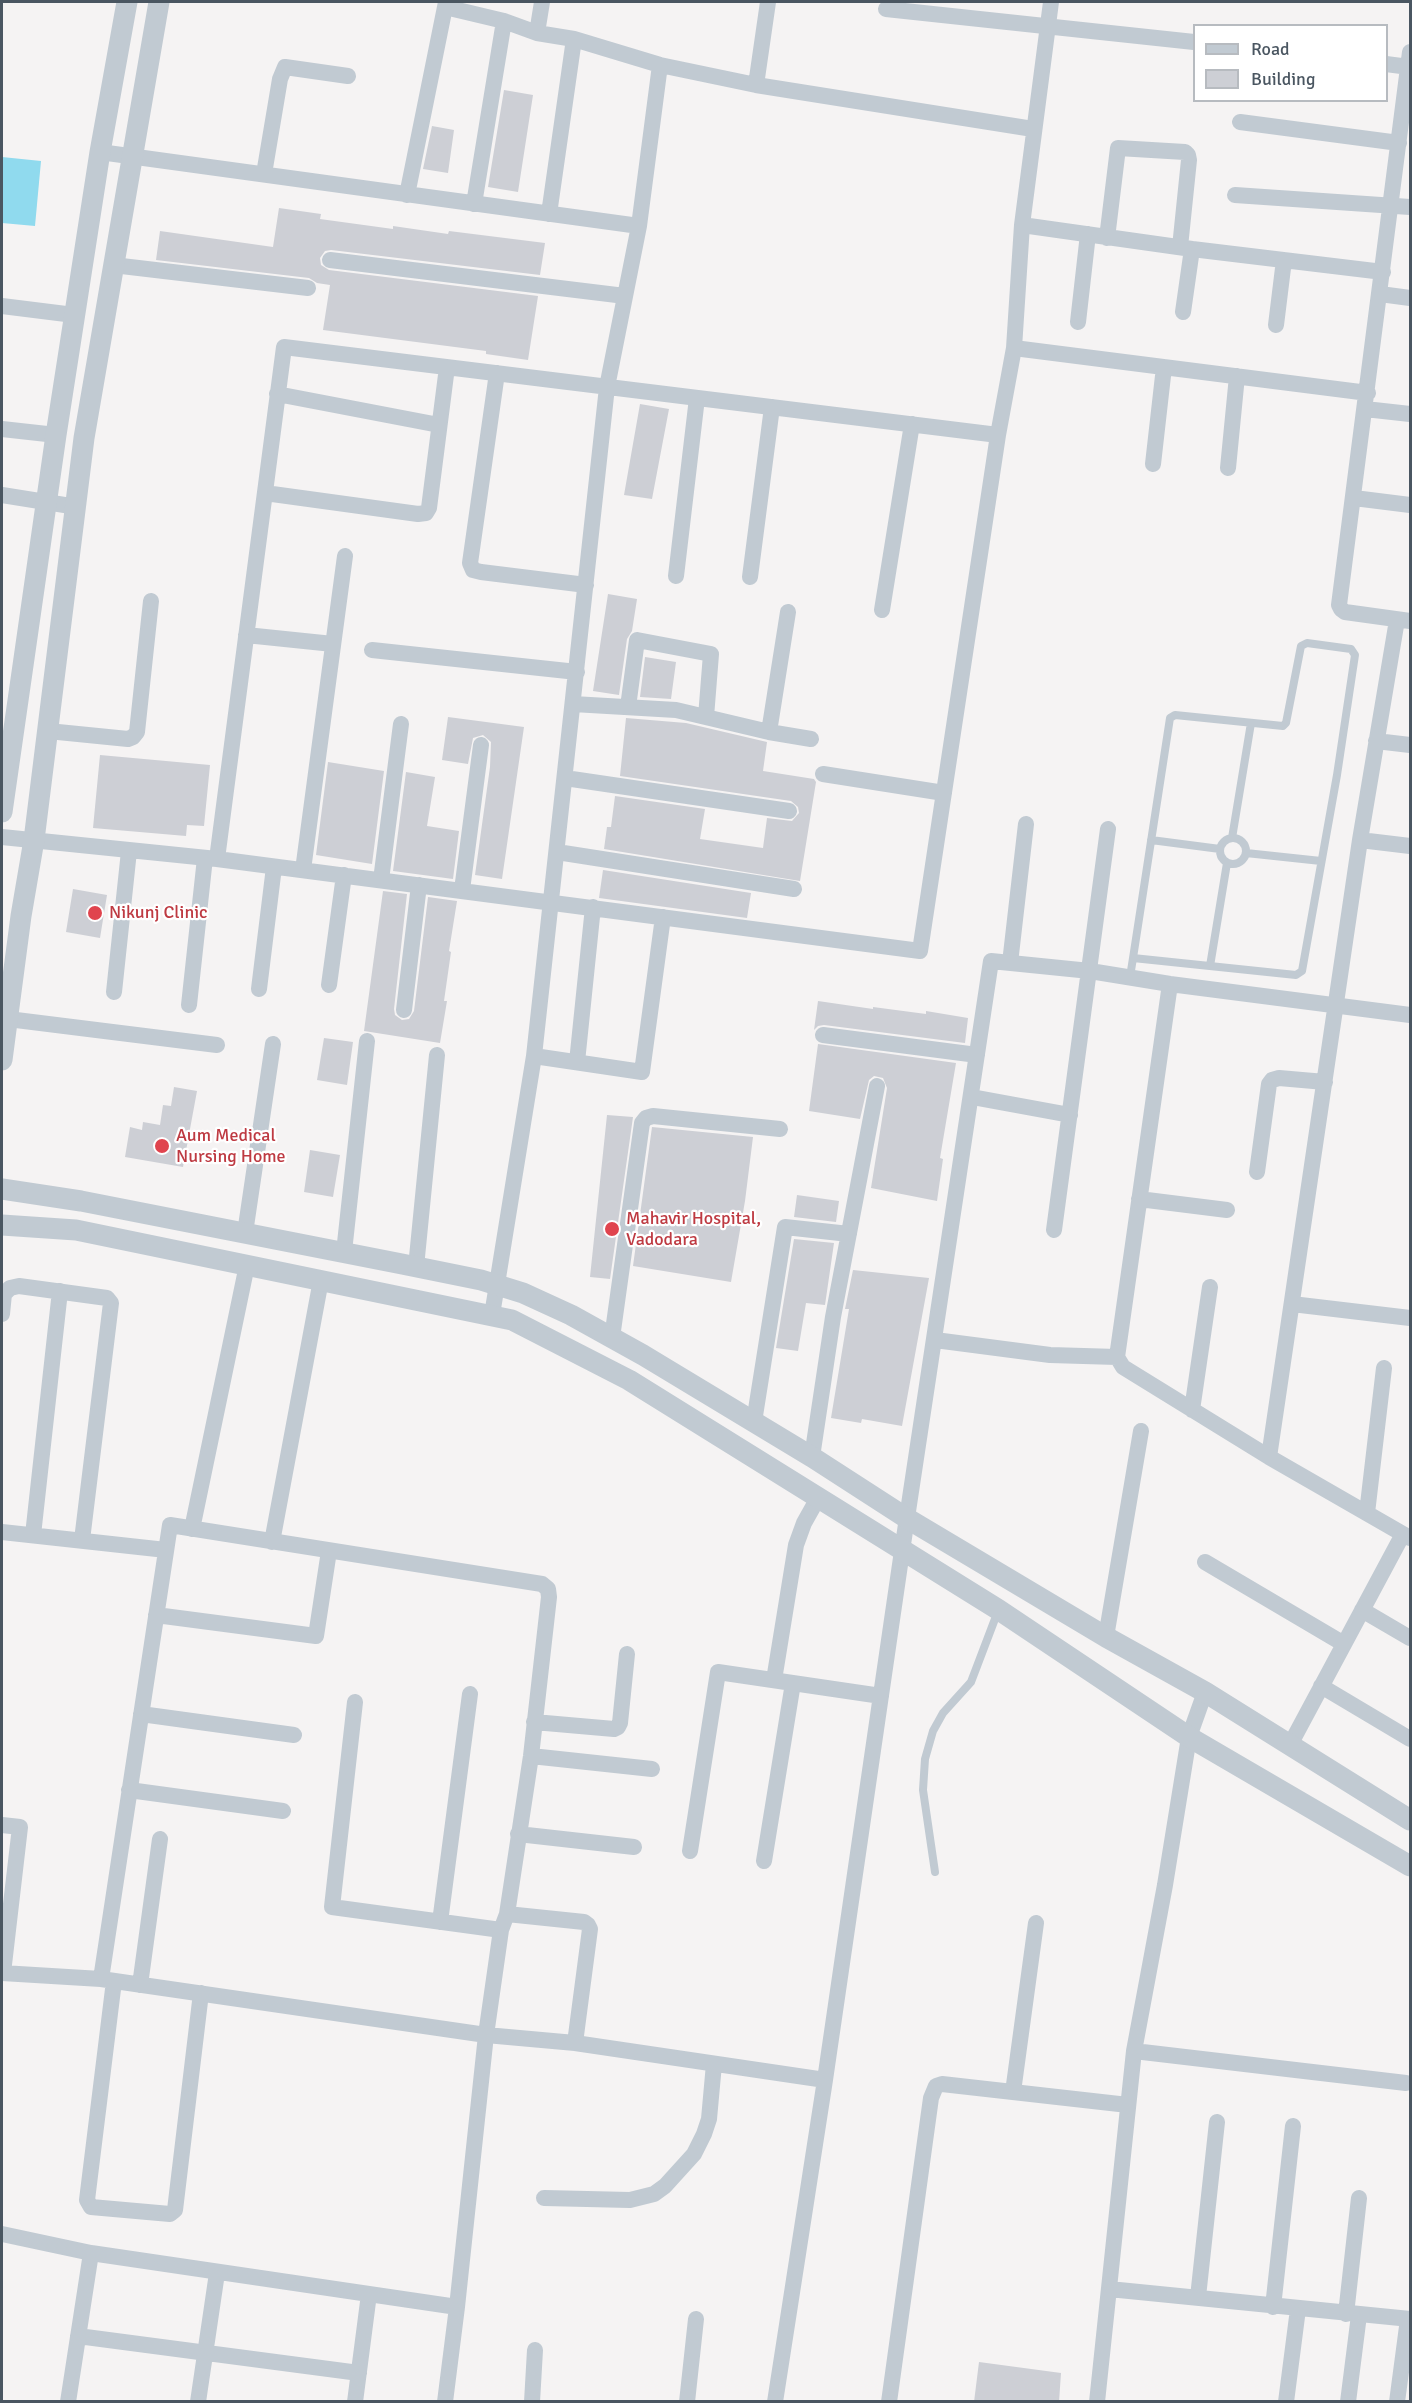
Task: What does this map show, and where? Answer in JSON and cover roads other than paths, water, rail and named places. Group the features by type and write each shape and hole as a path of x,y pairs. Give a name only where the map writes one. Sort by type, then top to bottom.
{"street":[{"path":"2,812 45,503 100,152 127,2"},
{"path":"2,1060 21,916 34,840 84,438 159,2"},
{"path":"537,33 542,2"},
{"path":"756,86 768,2"},
{"path":"2,837 344,875 920,951 998,435 1014,348 1022,225 1051,2"},
{"path":"407,195 446,4 537,33 574,39 660,65 756,86 1033,129"},
{"path":"886,9 1193,42"},
{"path":"474,204 504,21"},
{"path":"549,214 574,39"},
{"path":"1269,1457 1360,840 1376,741 1404,621 1345,612 1339,605 1391,205 1403,138 1409,86 1410,59 1388,64"},
{"path":"492,1315 534,1056 607,387 639,226 660,65"},
{"path":"264,174 280,79 285,67 348,76"},
{"path":"1240,122 1403,138"},
{"path":"1107,238 1118,148 1185,152 1189,160 1183,312"},
{"path":"100,152 639,226"},
{"path":"1235,195 1410,207"},
{"path":"1022,225 1107,238 1383,272"},
{"path":"1078,322 1088,234"},
{"path":"330,260 626,296"},
{"path":"1276,325 1284,260"},
{"path":"113,265 308,288"},
{"path":"1380,294 1410,298"},
{"path":"2,306 75,315"},
{"path":"189,1005 246,635 284,348 998,435"},
{"path":"1014,348 1237,376 1366,401 1410,414"},
{"path":"265,493 418,514 426,513 429,508 447,367"},
{"path":"1153,465 1164,367"},
{"path":"497,374 470,563 473,570 481,573 586,585"},
{"path":"1228,468 1237,376"},
{"path":"277,394 440,425"},
{"path":"676,576 697,398"},
{"path":"750,577 772,407"},
{"path":"882,610 912,424"},
{"path":"2,429 56,435"},
{"path":"2,495 77,507"},
{"path":"1354,498 1410,505"},
{"path":"303,870 345,556"},
{"path":"48,731 128,739 133,737 136,732 151,601"},
{"path":"769,732 788,612"},
{"path":"246,635 333,644"},
{"path":"628,707 637,640 711,654 706,717"},
{"path":"372,650 577,672"},
{"path":"573,704 676,710 769,732 811,739"},
{"path":"381,880 401,724"},
{"path":"1376,741 1410,746"},
{"path":"462,890 481,745"},
{"path":"823,774 944,793"},
{"path":"565,778 789,811"},
{"path":"1010,963 1026,824"},
{"path":"1054,1230 1108,828"},
{"path":"1360,840 1410,846"},
{"path":"114,992 129,851"},
{"path":"557,852 794,889"},
{"path":"259,989 274,867"},
{"path":"329,985 344,875"},
{"path":"404,1010 419,885"},
{"path":"577,1062 593,907"},
{"path":"534,1056 642,1072 663,917"},
{"path":"775,2402 992,961 1090,971 1170,984 1410,1015"},
{"path":"1170,984 1117,1357 1123,1367 1192,1410 1407,1536 1362,1611 1290,1745"},
{"path":"8,1019 216,1045"},
{"path":"823,1035 977,1055"},
{"path":"344,1252 367,1041"},
{"path":"244,1233 273,1044"},
{"path":"416,1267 436,1055"},
{"path":"1257,1172 1269,1084 1272,1080 1279,1078 1325,1082"},
{"path":"812,1457 833,1317 877,1086"},
{"path":"972,1097 1070,1116"},
{"path":"612,1338 642,1123 646,1118 653,1116 780,1129"},
{"path":"2,1189 81,1201 344,1252 496,1285 533,1297 612,1338 754,1422 908,1519 1106,1637 1205,1692 1410,1820"},
{"path":"1139,1199 1227,1210"},
{"path":"2,1225 76,1230 512,1320 629,1380 999,1610 1189,1737 1410,1866"},
{"path":"754,1422 785,1227 849,1234"},
{"path":"192,1529 247,1265"},
{"path":"272,1542 321,1280"},
{"path":"2,1314 4,1293 18,1286 107,1298 111,1303 82,1540"},
{"path":"1192,1410 1210,1287"},
{"path":"33,1535 60,1291"},
{"path":"1292,1304 1410,1318"},
{"path":"935,1340 1050,1355 1117,1357"},
{"path":"1367,1513 1384,1368"},
{"path":"1106,1637 1141,1431"},
{"path":"774,1680 796,1545 804,1523 818,1498"},
{"path":"201,1994 175,2210 171,2214 91,2207 87,2200 107,1980 129,1790 170,1525 542,1584 548,1589 549,1597 531,1756 507,1914 501,1930 486,2035 445,2402"},
{"path":"2,1532 166,1550"},
{"path":"156,1615 316,1636 329,1551"},
{"path":"1205,1562 1344,1644"},
{"path":"1362,1611 1410,1638"},
{"path":"534,1722 614,1729 618,1727 627,1654"},
{"path":"690,1851 718,1672 880,1696"},
{"path":"764,1861 793,1683"},
{"path":"1322,1686 1410,1739"},
{"path":"1097,2402 1134,2052 1165,1885 1189,1737 1205,1692"},
{"path":"440,1922 470,1694"},
{"path":"355,1702 332,1906 501,1930"},
{"path":"141,1714 294,1735"},
{"path":"531,1756 652,1769"},
{"path":"129,1790 283,1811"},
{"path":"2,1825 20,1827 2,1973 107,1980 486,2035 575,2043 825,2080"},
{"path":"518,1834 634,1847"},
{"path":"140,1985 160,1839"},
{"path":"507,1914 584,1922 588,1925 590,1929 575,2043"},
{"path":"1013,2092 1036,1923"},
{"path":"1134,2052 1406,2083"},
{"path":"544,2198 630,2200 643,2198 665,2186 694,2154 704,2134 709,2119 714,2064"},
{"path":"889,2402 933,2090 936,2086 942,2084 1128,2105"},
{"path":"1198,2297 1217,2122"},
{"path":"1273,2307 1293,2126"},
{"path":"1348,2402 1359,2198"},
{"path":"2,2234 91,2253 457,2307"},
{"path":"68,2402 91,2253"},
{"path":"198,2402 218,2273"},
{"path":"1109,2289 1409,2319 1397,2402"},
{"path":"355,2402 369,2294"},
{"path":"1286,2402 1298,2309"},
{"path":"687,2402 696,2319"},
{"path":"78,2336 359,2373"},
{"path":"532,2402 535,2350"}],"lane":[{"path":"1130,977 1170,718 1175,715 1280,726 1286,723 1300,646 1303,644 1340,648 1355,652 1337,775 1300,974 1133,958"},
{"path":"1232,838 1251,723"},
{"path":"1232,838 1224,842 1220,849 1221,857 1227,863 1240,862 1246,853"},
{"path":"1232,838 1242,843 1246,853"},
{"path":"1151,840 1220,849"},
{"path":"1246,853 1321,861"},
{"path":"1210,966 1227,863"},
{"path":"935,1872 923,1790 925,1759 933,1731 943,1713 971,1682 999,1610"}],"water":[{"path":"2,157 41,161 35,226 2,223"}],"place":[{"name":"Nikunj Clinic","path":"95,913"},
{"name":"Aum Medical Nursing Home","path":"162,1146"},
{"name":"Mahavir Hospital, Vadodara","path":"612,1229"}]}
